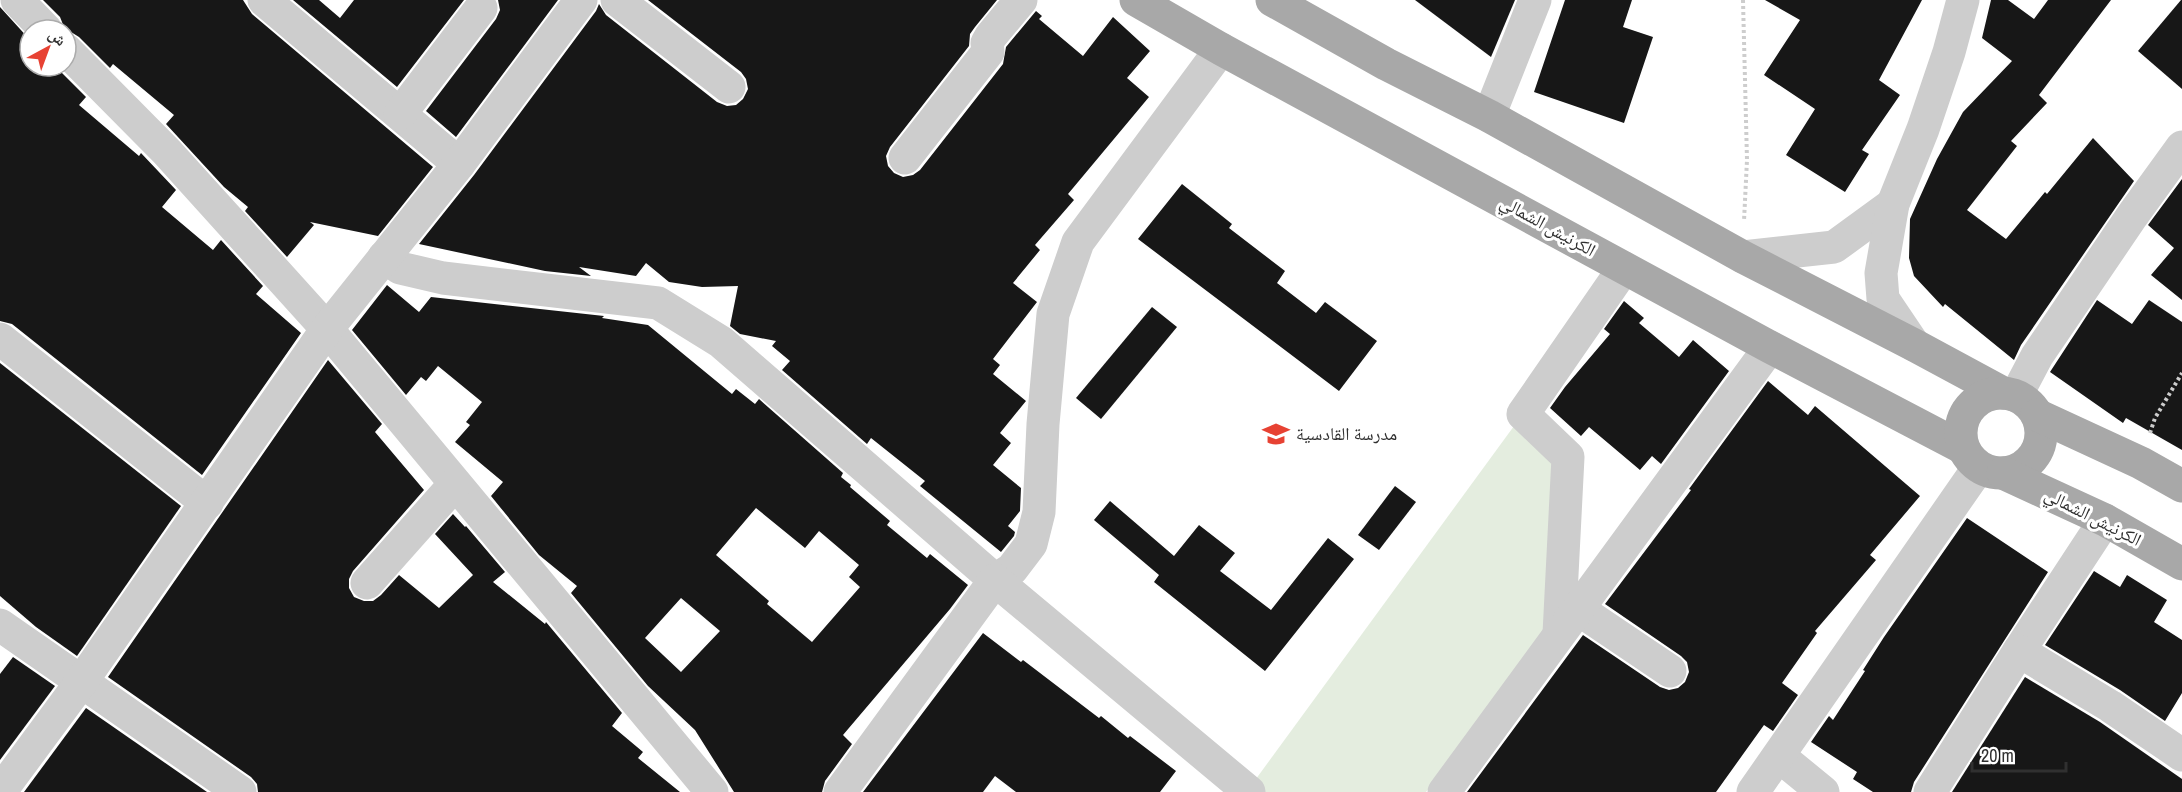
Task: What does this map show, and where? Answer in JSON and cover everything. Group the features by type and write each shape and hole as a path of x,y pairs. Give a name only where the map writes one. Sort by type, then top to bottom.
{"main road":[{"name":"الكرنيش الشمالي","path":"1136,0 1221,49 1982,463 2105,520 2182,564"},
{"path":"1272,0 1386,64 1489,116 1743,257 2182,486"},
{"path":"1989,395 2019,401 2041,428 2040,442 2035,455 2027,465 2015,471 1982,463 1960,435 1967,411 1977,401 1989,395"}],"street":[{"path":"17,0 34,18"},
{"path":"264,0 459,164"},
{"path":"0,792 82,681 327,329 459,164 581,0"},
{"path":"617,0 729,87"},
{"path":"905,158 988,52 987,43 991,36 1021,0"},
{"path":"1489,116 1535,0"},
{"path":"1914,345 1883,299 1881,273 1893,204 1923,129 1949,52 1963,0"},
{"path":"400,114 481,8"},
{"path":"840,792 995,580 1012,569 1031,544 1039,512 1043,424 1053,314 1078,242 1221,49"},
{"path":"78,62 167,152 327,329 712,792"},
{"path":"2019,401 2037,356 2182,147"},
{"path":"1743,257 1834,247 1893,204"},
{"path":"384,257 400,268 443,278 658,303 721,342 995,580 1250,792"},
{"path":"1569,621 1568,457 1523,414 1624,267"},
{"path":"0,339 207,503"},
{"path":"1444,792 1770,347"},
{"path":"1752,792 1982,463"},
{"path":"367,584 455,484"},
{"path":"1930,792 2105,520"},
{"path":"1569,621 1670,671"},
{"path":"0,625 240,792"},
{"path":"2019,651 2110,706 2182,755"},
{"path":"1779,756 1823,792"}],"path":[{"path":"1743,0 1747,160 1743,257"},
{"path":"2141,463 2154,418 2182,374"}],"shaded area":[{"path":"1514,426 1555,460 1545,637 1426,792 1264,792 1253,783"}],"building":[{"path":"43,0 243,0 252,14 433,167 378,236 310,222 314,225 287,257 245,211 248,207 224,187 166,124 174,115 113,64 110,68 78,36 78,18 60,17"},
{"path":"293,0 319,0 340,18 354,0 464,0 397,87"},
{"path":"498,0 558,0 456,137 426,111 496,19 500,10"},
{"path":"648,0 997,0 970,34 969,46 890,147 886,156 888,166 894,173 903,177 913,175 920,170 1003,64 1006,47 1036,11 1042,16 1039,19 1083,56 1113,17 1150,51 1127,78 1149,97 1068,194 1074,200 1035,245 1040,250 1013,283 1037,302 993,359 1000,365 993,374 1026,401 1000,433 1011,443 993,465 1021,488 1020,511 1008,526 1015,532 1014,536 1001,552 920,486 925,481 871,438 867,444 782,370 790,361 772,346 776,341 740,334 730,326 738,286 702,287 669,282 646,263 636,276 579,267 591,276 545,271 419,244 474,175 599,4 606,15 717,102 727,106 736,105 743,99 748,89 746,79 741,72"},
{"path":"1415,0 1515,0 1491,57"},
{"path":"1565,0 1632,0 1623,27 1653,37 1624,123 1534,92"},
{"path":"1765,0 1922,0 1879,80 1900,95 1862,150 1869,154 1845,192 1786,155 1815,109 1764,75 1800,20"},
{"path":"1991,0 2008,0 2034,19 2048,0 2111,0 2039,95 2047,103 2011,141 2017,146 1967,210 2006,239 2093,138 2134,181 2021,345 2014,360 1945,304 1943,307 1914,276 1909,258 1910,219 1937,159 1963,112 2012,61 1982,38"},
{"path":"2182,0 2182,89 2138,51"},
{"path":"0,7 18,27 18,78 67,78 86,97 79,105 139,156 141,153 176,190 162,207 213,250 221,240 263,286 256,294 301,333 202,475 12,324 0,321"},
{"path":"2182,179 2182,300 2151,275 2174,248 2148,225"},
{"name":"مدرسة القادسية","path":"1182,184 1232,224 1229,228 1285,271 1277,283 1316,313 1325,302 1377,341 1339,391 1138,239"},
{"path":"387,285 419,312 431,297 604,316 602,318 648,325 732,394 736,389 755,404 759,399 843,473 841,477 851,485 850,487 890,521 887,525 927,558 930,554 968,585 843,735 852,744 825,781 822,792 734,792 695,730 648,686 571,593 577,586 539,555 491,496 503,482 455,442 470,425 466,422 482,402 438,366 426,381 421,377 406,395 352,330","holes":["756,508 805,548 819,531 859,565 849,577 860,587 812,642 767,604 769,601 716,555","681,598 720,631 681,672 645,638"]},
{"path":"2097,300 2132,324 2149,300 2182,322 2182,450 2126,418 2123,423 2050,372"},
{"path":"1624,301 1644,318 1639,323 1679,357 1693,340 1729,371 1661,464 1652,456 1640,470 1589,427 1581,436 1550,408 1610,334 1604,329"},
{"path":"1152,307 1177,327 1101,419 1076,398"},
{"path":"328,360 382,424 375,432 424,490 353,571 349,579 349,588 354,597 364,601 373,601 399,575 439,608 473,575 435,534 453,514 505,572 493,582 545,624 546,622 622,713 612,726 643,752 638,758 680,792 258,792 257,784 251,777 108,677"},
{"path":"0,363 181,506 77,656 36,627 0,596"},
{"path":"1768,381 1808,415 1815,406 1920,496 1870,555 1876,560 1815,631 1817,633 1782,683 1798,695 1773,731 1764,725 1716,792 1467,792 1583,635 1660,687 1669,690 1678,688 1685,682 1689,672 1687,662 1681,656 1605,604 1691,490 1689,489"},
{"path":"1395,486 1416,502 1379,550 1358,535"},
{"path":"1110,501 1174,556 1199,525 1235,553 1220,571 1271,610 1328,538 1354,559 1265,671 1154,582 1159,575 1094,520"},
{"path":"1967,518 2048,572 1914,782 1911,792 1873,792 1853,779 1857,772 1811,742 1829,716 1833,720 1884,637"},
{"path":"2094,571 2120,587 2127,575 2167,600 2154,622 2182,640 2182,693 2165,721 2120,690 2045,645"},
{"path":"983,633 1176,771 1160,792 1016,792 995,776 983,792 863,792"},
{"path":"13,657 55,686 0,760 0,674"},
{"path":"2025,677 2100,722 2182,779 2182,792 1952,792"},
{"path":"86,708 207,792 24,792"}],"place":[{"name":"مدرسة القادسية","path":"1276,434"}]}
